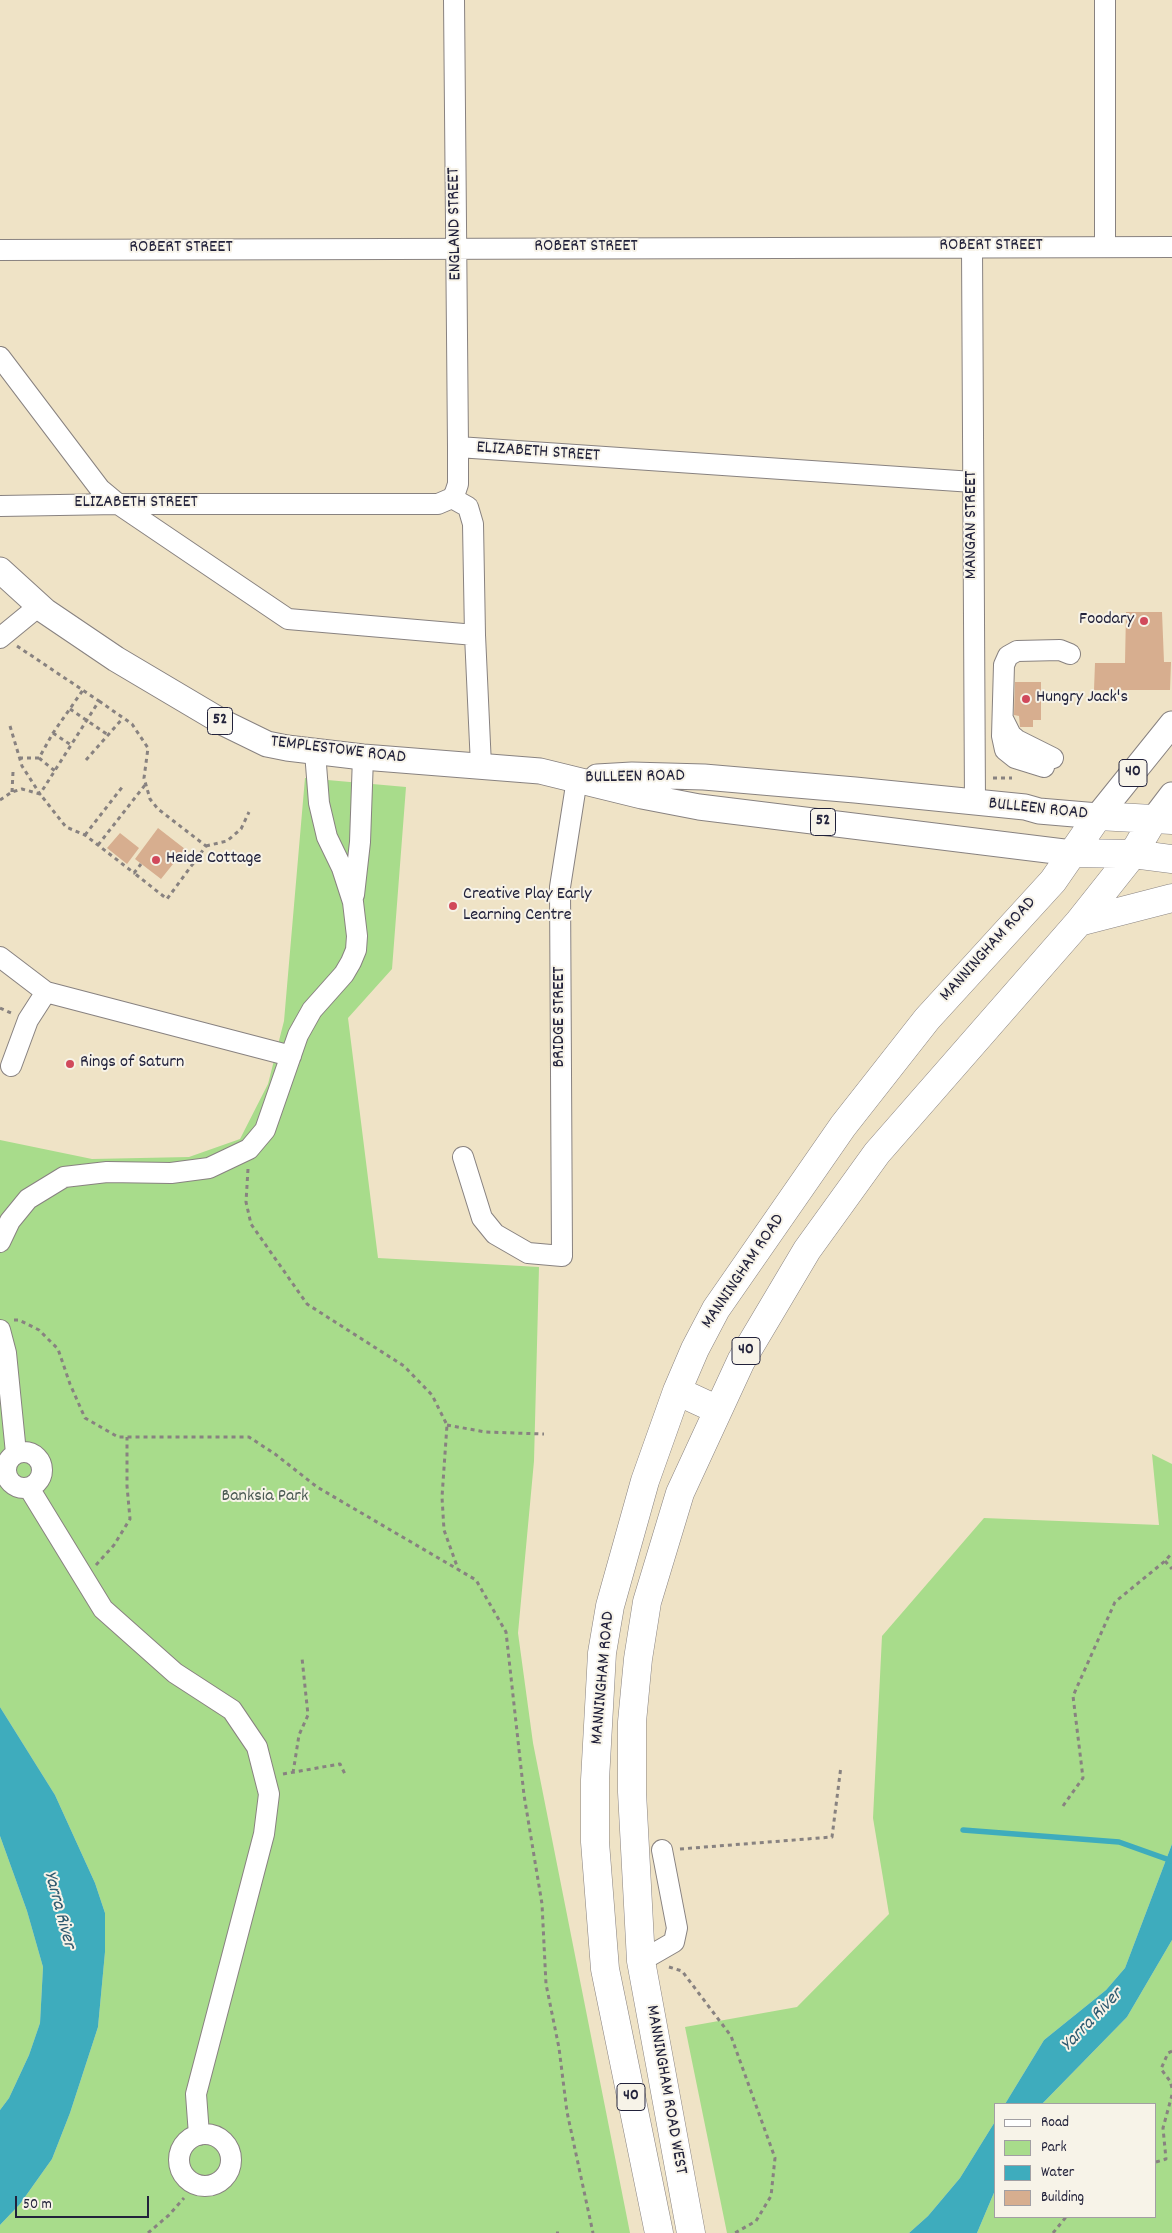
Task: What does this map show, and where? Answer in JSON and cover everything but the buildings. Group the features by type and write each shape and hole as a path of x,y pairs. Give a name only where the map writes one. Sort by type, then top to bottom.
{"highway":[{"name":"BULLEEN ROAD","path":"1098,816 1163,820"},
{"name":"MANNINGHAM ROAD","path":"605,1969 595,1842 595,1780 602,1654 610,1606 628,1538 645,1481 677,1391 695,1349 716,1309 843,1126 926,1019 1053,881 1098,816"},
{"name":"MANNINGHAM ROAD","path":"641,1961 632,1792 632,1722 638,1659 647,1602 680,1493 744,1354 802,1258 877,1153 1079,922 1133,854 1163,820"},
{"name":"BULLEEN ROAD","path":"1072,853 1133,854 1172,859"},
{"path":"1079,922 1172,898"},
{"path":"677,1391 718,1410"},
{"name":"MANNINGHAM ROAD WEST","path":"641,1961 690,2226"},
{"name":"MANNINGHAM ROAD WEST","path":"605,1969 658,2229"}],"main road":[{"name":"TEMPLESTOWE ROAD","path":"2,577 39,606 116,659 232,727 267,744 363,757 540,771 577,779"},
{"name":"MANNINGHAM ROAD","path":"1098,816 1172,724"},
{"name":"BULLEEN ROAD","path":"577,779 632,775 704,777 1025,807 1039,812 1098,816"},
{"name":"BULLEEN ROAD","path":"577,779 642,796 699,807 1072,853"},
{"name":"MANNINGHAM ROAD","path":"1163,820 1172,795"}],"street":[{"name":"ENGLAND STREET","path":"454,0 458,447"},
{"path":"1105,0 1105,247"},
{"name":"ROBERT STREET","path":"0,250 1172,247"},
{"name":"MANGAN STREET","path":"972,248 975,803"},
{"path":"0,356 100,489 118,504 288,619 475,635"},
{"name":"ELIZABETH STREET","path":"0,506 438,504 452,498 458,484 458,447 973,482"},
{"path":"452,498 468,507 473,524 475,635 481,766"},
{"path":"1,637 39,606"},
{"path":"1049,763 1015,758 1005,750 1002,736 1004,665 1008,656 1017,651 1060,650 1070,654"},
{"path":"0,1242 10,1221 28,1199 64,1177 107,1172 171,1173 209,1168 249,1149 265,1130 298,1035 312,1010 351,962 356,950 357,936 353,902 342,868 328,837 319,803 315,752"},
{"path":"353,902 360,834 363,757"},
{"name":"BRIDGE STREET","path":"462,1157 482,1218 495,1234 528,1253 562,1256 560,887 577,779"},
{"path":"0,957 46,992 290,1056"},
{"path":"11,1066 28,1020 46,992"},
{"path":"5,1325 16,1453"},
{"path":"28,1451 42,1463 42,1475 35,1485 29,1488 17,1487 4,1480 7,1462 16,1453 28,1451"},
{"path":"29,1488 104,1609 175,1673 232,1710 257,1747 265,1777 269,1794 264,1834 196,2094 199,2135"},
{"path":"641,1961 674,1942 677,1928 662,1850"}],"path":[{"path":"1,637 132,724 148,748 144,778 150,799 158,809 206,846"},
{"path":"39,758 83,690"},
{"path":"40,794 99,701"},
{"path":"70,709 108,735"},
{"path":"86,760 123,718"},
{"path":"10,726 22,766 40,794 66,828 85,835 166,899 206,846 227,842 240,829 249,812"},
{"path":"53,734 71,745"},
{"path":"19,758 39,758 55,771"},
{"path":"12,792 13,772"},
{"path":"975,778 1022,778"},
{"path":"98,846 146,784"},
{"path":"85,835 123,786"},
{"path":"0,800 12,792 22,789 40,794"},
{"path":"134,873 141,864"},
{"path":"249,1149 246,1202 251,1224 307,1304 404,1366 432,1395 446,1425 442,1497 444,1530 458,1570"},
{"path":"5,1325 20,1320 39,1330 58,1349 70,1384 85,1418 118,1437 248,1437 275,1454 317,1487 476,1580 506,1632 524,1795 542,1904 546,1984 559,2048 568,2112 593,2233"},
{"path":"446,1425 485,1432 544,1434"},
{"path":"82,1574 99,1563 114,1545 130,1519 127,1486 127,1437"},
{"path":"1063,1806 1083,1778 1073,1696 1115,1602 1165,1561 1172,1553"},
{"path":"1165,1561 1172,1569"},
{"path":"293,1772 299,1735 308,1715 302,1658"},
{"path":"265,1777 340,1764 346,1776"},
{"path":"662,1850 832,1837 841,1766"},
{"path":"641,1961 682,1970 731,2036 760,2112 775,2158 771,2196 756,2221 735,2233"},
{"path":"1172,2051 1168,2053 1160,2069 1170,2081 1172,2088"},
{"path":"1157,2162 1166,2159 1163,2128 1172,2095"},
{"path":"148,2233 169,2215 184,2198"},
{"path":"1052,2233 1065,2218"}],"green space":[{"name":"Banksia Park","path":"305,778 406,787 392,969 348,1018 378,1258 539,1267 534,1461 518,1633 533,1743 630,2233 0,2233 0,2225 20,2204 52,2159 70,2113 98,2027 105,1952 105,1913 95,1883 55,1795 0,1707 0,1140 92,1159 189,1157 240,1139 268,1084 284,1021"},
{"path":"1152,1454 1172,1464 1172,1844 1125,1968 1106,1990 1044,2040 1006,2103 994,2103 994,2123 960,2178 928,2216 909,2233 727,2233 685,2027 797,2007 889,1914 873,1818 882,1636 984,1518 1159,1525"},
{"path":"0,1836 27,1911 43,1967 40,2023 29,2055 9,2098 0,2110"},
{"path":"1172,1940 1172,2233 977,2233 994,2193 994,2218 1157,2218 1157,2103 1043,2103 1127,2017"}],"water":[{"name":"Yarra River","path":"0,1707 55,1795 95,1883 105,1913 105,1952 98,2027 70,2113 52,2159 20,2204 0,2225 0,2110 9,2098 29,2055 40,2023 43,1967 27,1911 0,1836"},
{"name":"Yarra River","path":"1172,1844 1172,1940 1127,2017 1043,2103 1006,2103 1044,2040 1106,1990 1125,1968"},
{"path":"994,2123 994,2193 977,2233 909,2233 928,2216 960,2178"}],"waterway":[{"path":"963,1830 1119,1842 1172,1861"}],"place":[{"name":"Foodary","path":"1144,621"},
{"name":"Hungry Jack's","path":"1026,699"},
{"name":"Heide Cottage","path":"156,860"},
{"name":"Creative Play Early Learning Centre","path":"453,906"},
{"name":"Rings of Saturn","path":"70,1064"}]}
